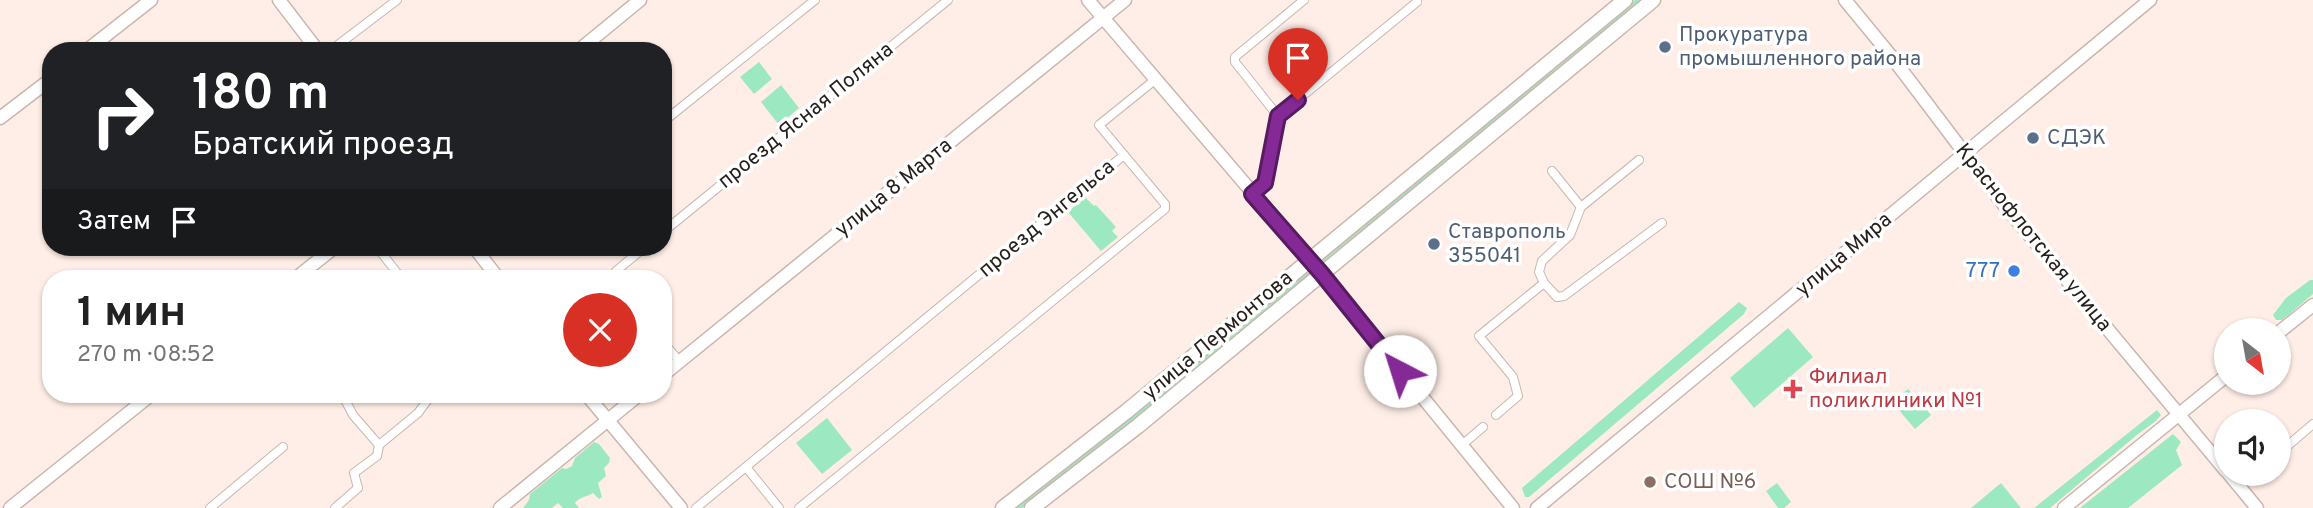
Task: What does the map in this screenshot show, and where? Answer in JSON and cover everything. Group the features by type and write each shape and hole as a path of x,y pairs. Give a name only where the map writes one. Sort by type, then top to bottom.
{"main road":[{"name":"улица Лермонтова","path":"1003,508 1127,411 1625,0"},
{"name":"улица Лермонтова","path":"1032,508 1138,426 1653,0"}],"street":[{"path":"97,42 151,0"},
{"path":"279,0 311,42"},
{"path":"342,42 397,0"},
{"path":"589,42 640,0"},
{"path":"672,115 815,0"},
{"name":"проезд Ясная Поляна","path":"672,225 948,0"},
{"path":"1088,0 1322,274 1513,508"},
{"name":"улица 8 Марта","path":"672,368 1125,0"},
{"path":"1278,116 1235,62 1235,57 1304,0"},
{"name":"Краснофлотская улица","path":"1845,0 2075,292 2214,458"},
{"name":"улица Мира","path":"1537,508 2150,0"},
{"path":"1252,194 1265,183 1278,116 1417,2"},
{"path":"1124,155 1099,125 1156,79"},
{"path":"0,118 42,86"},
{"name":"проезд Энгельса","path":"696,508 1124,155 1166,204 1165,209 799,508"},
{"path":"1639,160 1581,207 1570,234 1542,261 1539,272 1557,297 1564,296 1662,223"},
{"path":"1552,171 1581,207"},
{"path":"306,270 324,256"},
{"path":"384,256 395,270"},
{"path":"481,256 492,270"},
{"path":"617,270 633,256"},
{"path":"1496,415 1518,396 1513,377 1479,335 1544,282"},
{"path":"2291,323 2313,305"},
{"path":"672,353 680,362"},
{"path":"2064,508 2214,386"},
{"path":"10,508 141,403"},
{"path":"347,403 353,415 379,445"},
{"path":"335,508 358,488 354,474 377,456 379,445 418,413 425,403"},
{"path":"594,403 681,508"},
{"path":"500,508 629,403"},
{"path":"2291,443 2313,424"},
{"path":"1462,445 1483,427"},
{"path":"210,508 283,447"},
{"path":"746,467 779,508"},
{"name":"Краснофлотская улица","path":"2239,486 2257,508"}],"green space":[{"path":"1635,0 1643,0 1323,262 1322,258"},
{"path":"759,62 772,79 754,94 740,77"},
{"path":"781,85 799,108 779,125 761,102"},
{"path":"1085,197 1116,227 1112,231 1118,237 1101,251 1068,212"},
{"path":"1307,271 1310,275 1135,420 1022,508 1013,508"},
{"path":"2313,280 2313,294 2284,318 2275,318 2273,315 2286,298"},
{"path":"1739,302 1747,308 1744,314 1529,497 1525,497 1522,488"},
{"path":"1788,328 1813,357 1754,408 1730,378"},
{"path":"1908,389 1931,415 1915,429 1892,402"},
{"path":"2157,410 2161,415 2156,421 2050,508 2034,508"},
{"path":"827,418 852,450 822,474 796,443"},
{"path":"2173,434 2181,442 2176,450 2182,465 2128,508 2080,508"},
{"path":"594,442 599,444 610,458 604,468 606,476 598,483 602,497 599,499 593,493 581,498 575,503 579,508 563,508 558,503 552,508 523,508 530,494 562,468 572,466 575,458"},
{"path":"1777,483 1791,502 1784,508 1778,508 1766,491"},
{"path":"2001,483 2021,508 1971,508"}],"place":[{"name":"Прокуратура промышленного района","path":"1665,47"},
{"name":"СДЭК","path":"2033,138"},
{"name":"Ставрополь 355041","path":"1434,244"},
{"name":"777","path":"2014,271"},
{"name":"Филиал поликлиники №1","path":"1793,389"},
{"name":"СОШ №6","path":"1650,482"}],"route":[{"path":"1298,100 1278,116 1265,183 1252,194 1322,274 1400,371"}]}
